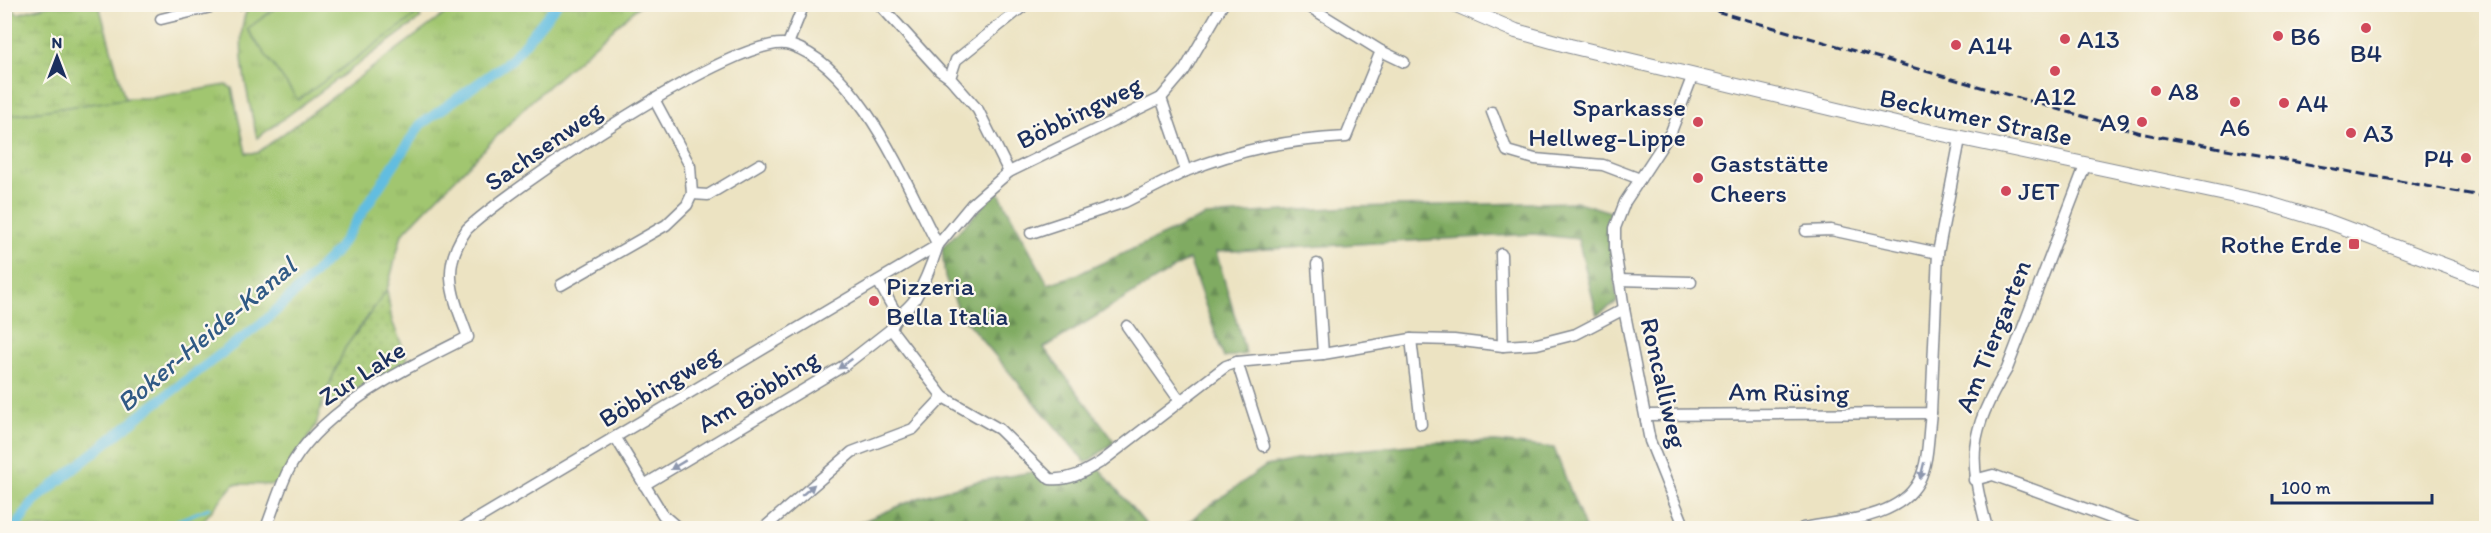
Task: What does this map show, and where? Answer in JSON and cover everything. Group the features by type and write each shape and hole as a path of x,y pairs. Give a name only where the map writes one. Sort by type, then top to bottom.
{"main road":[{"name":"Beckumer Straße","path":"1454,4 1516,31 1693,75 1960,139 2286,208 2487,282"}],"street":[{"path":"161,19 214,6 240,4"},
{"path":"804,4 788,44 811,55 846,83 884,141 938,245"},
{"path":"879,4 978,110 1009,172"},
{"path":"950,78 956,60 1026,4"},
{"name":"Böbbingweg","path":"462,528 480,524 616,438 938,245 972,204 1009,172 1161,98 1184,71 1223,4"},
{"path":"1305,4 1381,51 1404,62"},
{"name":"Sachsenweg","path":"468,337 450,289 449,277 460,239 467,229 582,142 654,99 750,50 788,44"},
{"path":"1031,233 1125,202 1186,171 1235,152 1298,140 1346,137 1381,51"},
{"name":"Roncalliweg","path":"1685,528 1650,441 1619,280 1615,228 1625,202 1671,132 1693,75"},
{"path":"1161,98 1186,171"},
{"path":"561,285 666,225 681,213 692,194 690,166 654,99"},
{"path":"1492,112 1507,151 1535,159 1603,165 1640,179"},
{"path":"1803,528 1881,512 1907,497 1919,481 1931,413 1938,253 1960,139"},
{"path":"692,194 708,195 760,164"},
{"name":"Am Tiergarten","path":"1987,528 1974,480 1973,453 1980,423 1991,395 2007,369 2085,166"},
{"path":"1806,231 1831,230 1938,253"},
{"name":"Böbbingweg","path":"897,315 913,301 932,265 938,245"},
{"path":"1501,254 1503,346"},
{"path":"1317,264 1323,354"},
{"name":"Roncalliweg","path":"1619,280 1691,282"},
{"path":"878,281 897,315"},
{"path":"891,328 943,397 999,429 1050,479 1061,480 1081,475 1226,366 1237,362 1323,354 1411,339 1454,340 1503,346 1537,344 1576,334 1624,309"},
{"name":"Am Böbbing","path":"644,485 845,365 891,328 897,315"},
{"path":"1127,326 1180,401"},
{"name":"Zur Lake","path":"266,528 288,471 313,436 333,415 363,394 468,337"},
{"path":"1411,339 1421,424"},
{"path":"1237,362 1264,446"},
{"path":"764,528 852,452 913,429 943,397"},
{"name":"Am Rüsing","path":"1646,415 1931,413"},
{"path":"616,438 663,515 678,528"},
{"path":"1974,480 1993,476 2138,528"}],"green space":[{"path":"4,5 11,5 17,14 49,5 99,5 125,99 5,116"},
{"path":"250,5 414,5 421,18 257,138 246,89 242,51 244,17"},
{"path":"280,5 406,5 415,16 298,100 247,29"},
{"path":"457,5 640,5 528,104 402,234 387,290 345,348 325,395 316,425 281,485 234,484 197,528 4,528 5,116 129,98 151,98 226,85 232,88 246,153 257,153"},
{"path":"998,191 1048,284 1076,275 1205,216 1350,207 1578,202 1614,213 1611,249 1617,302 1597,315 1578,239 1533,234 1216,252 1246,354 1224,358 1189,259 1044,348 1115,442 1086,463 961,315 945,277 942,248"},
{"path":"387,290 392,321 408,360 335,402 325,395 345,348"},
{"path":"1496,442 1554,448 1585,528 1182,528 1199,513 1266,466 1337,452 1431,443"},
{"path":"1097,466 1149,528 847,528 918,498 978,481 1039,471 1062,481"}],"waterway":[{"name":"Boker-Heide-Kanal","path":"15,528 34,501 147,410 267,319 306,282 338,249 420,125 512,59 557,4"},
{"path":"158,528 209,508"}],"railway":[{"path":"1691,4 2145,134 2486,197"}],"place":[{"name":"B4","path":"2366,28"},
{"name":"B6","path":"2278,36"},
{"name":"A13","path":"2065,39"},
{"name":"A14","path":"1956,45"},
{"name":"A12","path":"2055,71"},
{"name":"A8","path":"2156,91"},
{"name":"A6","path":"2235,102"},
{"name":"A4","path":"2284,103"},
{"name":"Sparkasse Hellweg-Lippe","path":"1698,122"},
{"name":"A9","path":"2142,122"},
{"name":"A3","path":"2351,133"},
{"name":"P4","path":"2466,158"},
{"name":"Gaststätte Cheers","path":"1698,178"},
{"name":"JET","path":"2006,191"},
{"name":"Rothe Erde","path":"2354,244"},
{"name":"Pizzeria Bella Italia","path":"874,301"}]}
